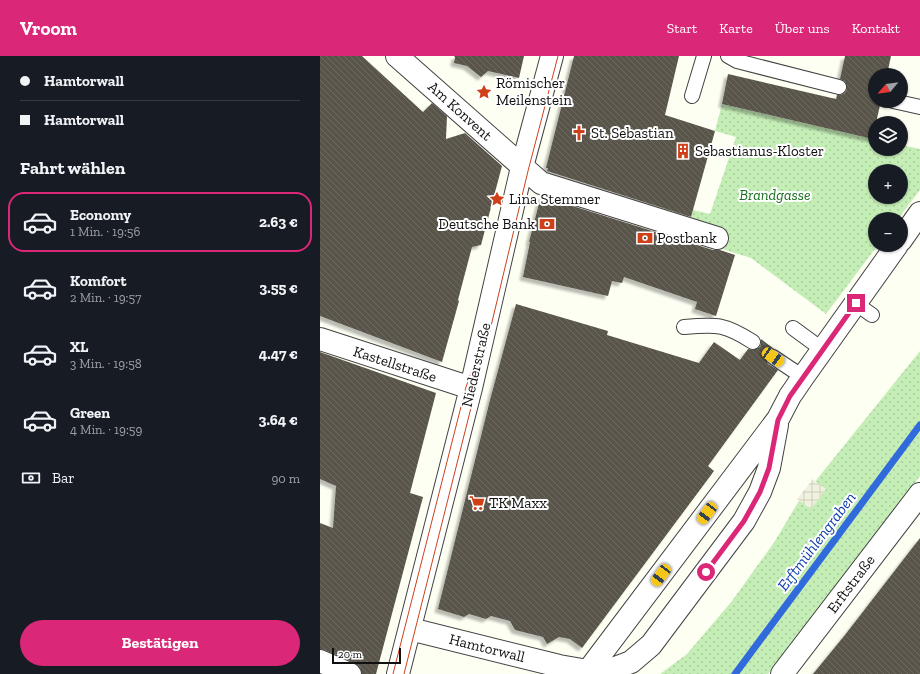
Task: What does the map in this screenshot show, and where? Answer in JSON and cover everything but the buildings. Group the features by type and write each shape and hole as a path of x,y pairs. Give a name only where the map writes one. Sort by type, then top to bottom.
{"street":[{"name":"Am Konvent","path":"397,56 541,183 717,238"},
{"name":"Niederstraße","path":"398,674 470,388 522,167 552,56"},
{"path":"908,230 920,213"},
{"name":"Hamtorwall","path":"588,672 778,420 790,396 823,350 864,309 893,252"},
{"name":"Kastellstraße","path":"320,339 470,388"},
{"name":"Hamtorwall","path":"410,629 588,672 610,670 631,662 651,645 744,521 760,492 769,468 778,420"},
{"name":"Erftstraße","path":"782,674 920,494"},
{"path":"320,661 350,674"}],"lane":[{"path":"692,96 704,56"},
{"path":"728,56 737,61 839,87"},
{"path":"908,105 920,108"},
{"path":"684,327 710,324 730,328 753,342"},
{"path":"793,328 823,350"},
{"path":"773,357 803,377"}],"green space":[{"name":"Brandgasse","path":"722,104 868,137 868,156 908,156 908,146 920,149 920,190 903,212 868,212 868,252 873,252 826,314 751,258 686,238 693,210 710,214 736,137 715,131"},
{"path":"920,351 920,476 768,674 660,674 687,654 732,601 775,541 797,504"}],"shaded area":[{"path":"813,479 826,489 811,509 797,499"}],"waterway":[{"name":"Erftmühlengraben","path":"735,674 920,425"}],"tram line":[{"path":"404,674 482,364 528,171 558,56"},
{"path":"393,674 466,387 484,336"}],"place":[{"name":"Römischer Meilenstein","path":"484,92"},
{"name":"St. Sebastian","path":"579,133"},
{"name":"Sebastianus-Kloster","path":"683,151"},
{"name":"Lina Stemmer","path":"497,199"},
{"name":"Deutsche Bank","path":"547,224"},
{"name":"Postbank","path":"645,238"},
{"name":"TK Maxx","path":"477,503"}],"route":[{"path":"706,572 744,521 760,492 769,468 778,420 790,396 856,303"}]}
